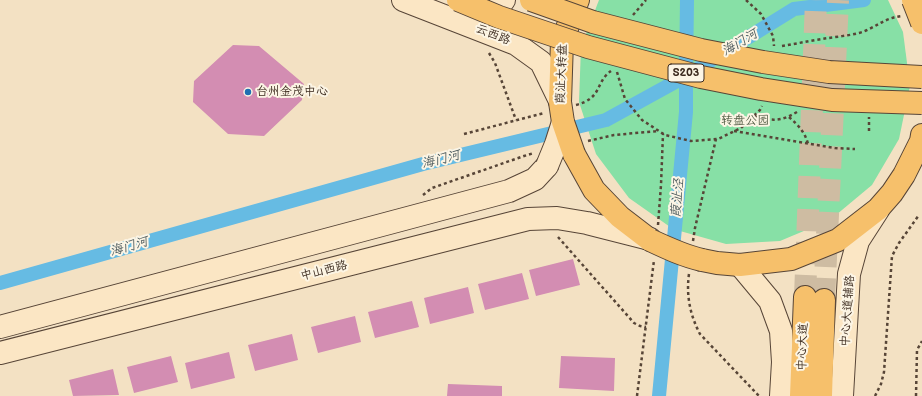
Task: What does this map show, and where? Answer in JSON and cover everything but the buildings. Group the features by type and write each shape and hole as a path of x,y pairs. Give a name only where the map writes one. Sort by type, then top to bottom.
{"main road":[{"name":"云西路","path":"403,0 456,10 477,29 516,44 542,62 561,108"},
{"path":"456,10 471,22 491,18 504,0"},
{"name":"S203","path":"531,0 593,22 716,53 828,72 922,77"},
{"name":"葭沚大转盘","path":"578,0 562,41 561,108 574,154 594,190 620,218 654,243 671,250 702,260 740,265 791,260 838,240 878,209 892,193 904,175 921,141 922,135"},
{"name":"S203","path":"456,10 499,17 588,47 700,77 761,89 832,100 922,103"},
{"path":"0,327 509,192 535,179 547,166 556,144 561,108"},
{"path":"904,175 922,161"},
{"name":"中心大道辅路","path":"842,396 849,274 858,241 878,209"},
{"name":"中山西路","path":"0,353 528,219 557,218 588,223 654,243"},
{"path":"740,265 770,301 781,331 783,362 781,396"},
{"name":"中心大道","path":"801,396 814,299 821,396"}],"path":[{"path":"746,0 760,14 772,36 773,42"},
{"path":"782,46 858,33 873,28 891,17 914,13"},
{"path":"477,29 495,63 516,120"},
{"path":"620,83 626,99 642,120 663,134 691,141 707,140"},
{"path":"788,117 799,126 806,136 808,144"},
{"path":"734,131 808,144 855,149"},
{"path":"637,396 646,327 654,243 660,203 663,134"},
{"path":"875,396 881,384 884,372 892,256 899,243 919,215"},
{"path":"542,219 634,323 646,327"},
{"path":"916,396 917,350 922,341"}],"green space":[{"name":"转盘公园","path":"599,0 888,0 903,32 910,86 899,139 872,185 830,220 780,241 726,244 673,229 629,198 596,154 579,102 581,47"}],"waterway":[{"name":"葭沚泾","path":"659,396 686,112 687,0"},
{"name":"海门河","path":"0,283 423,164 606,120 686,76 794,9 864,0"}],"tunnel":[{"path":"805,297 816,0"},
{"path":"824,300 838,0"}],"place":[{"name":"台州金茂中心","path":"248,92"}]}
